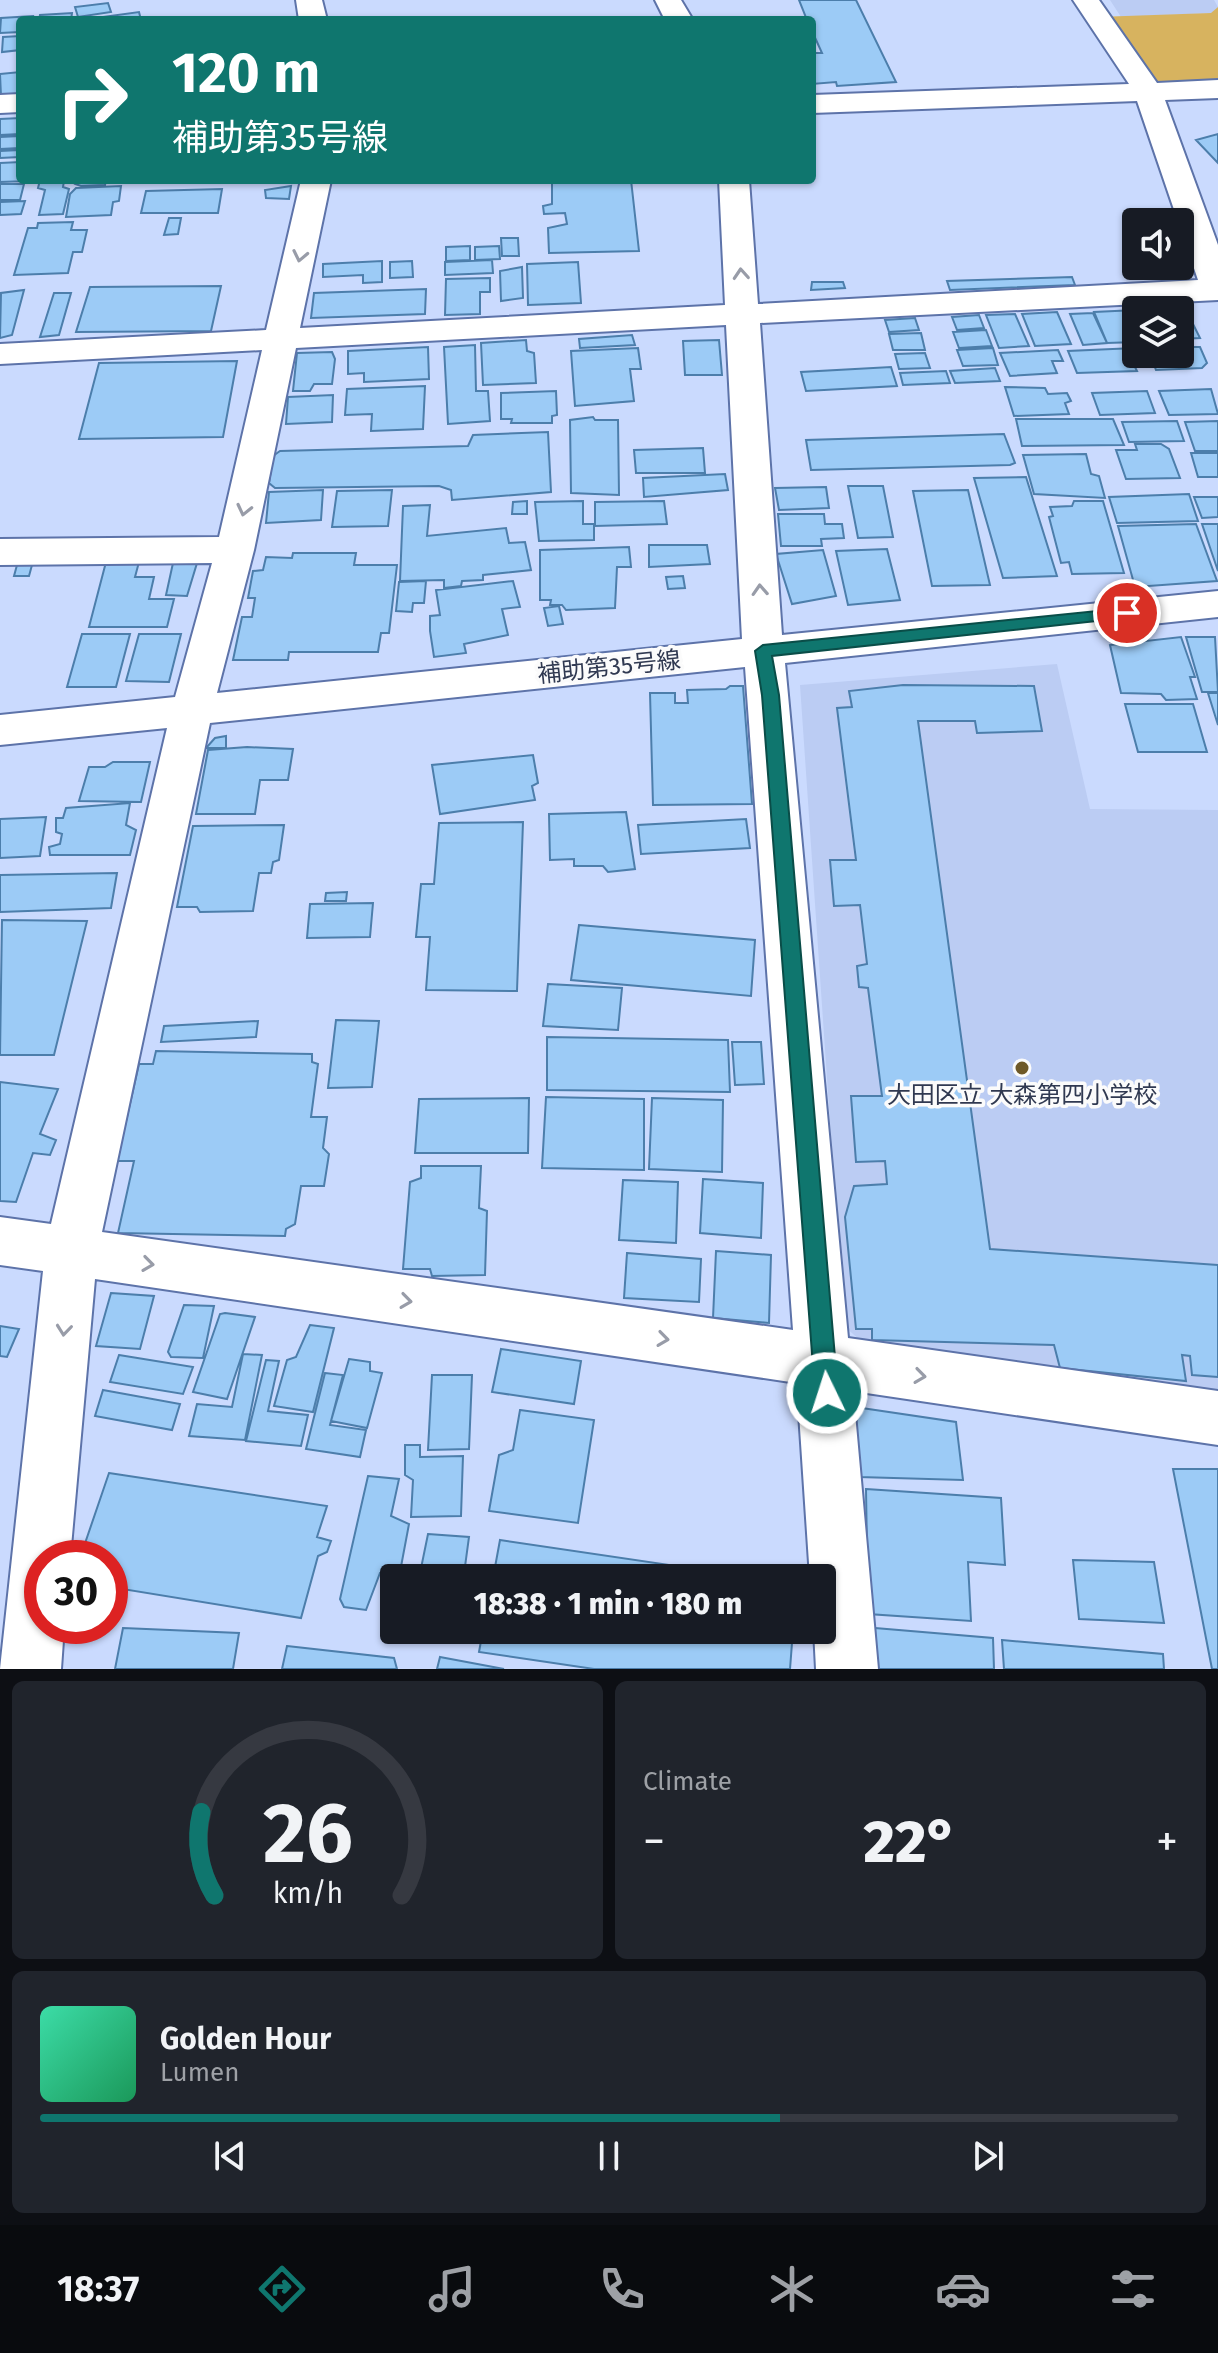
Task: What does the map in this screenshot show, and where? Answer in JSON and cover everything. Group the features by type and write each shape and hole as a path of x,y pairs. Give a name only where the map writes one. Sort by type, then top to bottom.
{"street":[{"path":"0,354 283,339 749,336 825,314 1218,290 1148,91 1086,0"},
{"path":"816,104 1218,89"},
{"path":"30,1669 71,1253 192,710 235,550 315,184"},
{"path":"734,184 749,336 747,525 773,727 847,1669"},
{"path":"0,552 235,550"},
{"name":"補助第35号線","path":"0,730 192,710 599,682 763,651 1218,604"},
{"path":"0,1241 1218,1418"}],"shaded area":[{"path":"1110,0 1214,0 1218,7 1212,13 1121,17"},
{"path":"1218,7 1218,89 1148,91 1097,17 1211,13"},
{"name":"大田区立 大森第四小学校","path":"1057,664 1090,809 1218,810 1218,1392 862,1342 844,1326 800,685"}],"building":[{"path":"799,0 856,0 896,82 837,86 836,82 816,84 816,53 822,53 816,40 816,16 805,16"},
{"path":"108,3 111,12 78,16 75,7"},
{"path":"139,12 140,16 110,16"},
{"path":"72,13 72,16 40,15"},
{"path":"16,17 16,32 0,33 1,18"},
{"path":"16,36 16,50 2,52 3,37"},
{"path":"16,72 16,95 1,96 0,74"},
{"path":"16,118 16,134 0,135 0,119"},
{"path":"1218,134 1218,163 1196,140"},
{"path":"16,136 16,148 0,149 0,137"},
{"path":"16,150 16,157 0,158 0,151"},
{"path":"16,162 16,181 0,182 0,163"},
{"path":"0,184 24,184 20,200 0,200"},
{"path":"39,184 64,184 63,187 69,189 63,214 39,215 45,190 38,188"},
{"path":"75,184 105,184 105,185"},
{"path":"552,184 631,184 639,251 549,253 548,228 567,224 565,213 544,214 543,206 552,204"},
{"path":"121,186 119,201 113,202 111,215 66,217 70,194 76,188"},
{"path":"291,186 289,199 266,198 265,190"},
{"path":"222,189 218,213 141,213 146,191"},
{"path":"25,201 21,214 0,215 0,202"},
{"path":"169,218 181,218 178,234 164,235"},
{"path":"73,222 71,230 87,230 82,252 73,252 68,273 14,275 28,228 37,228 38,223"},
{"path":"501,238 518,238 519,256 502,256"},
{"path":"470,246 470,260 446,261 446,247"},
{"path":"499,246 500,259 475,260 475,247"},
{"path":"492,260 493,273 445,275 445,262"},
{"path":"382,261 382,282 363,283 363,275 323,277 323,264"},
{"path":"412,261 413,277 390,278 390,262"},
{"path":"578,262 581,303 528,305 527,264"},
{"path":"522,267 523,298 501,301 500,271"},
{"path":"1072,277 1075,285 950,290 947,281"},
{"path":"490,278 490,292 480,292 480,314 445,315 446,279"},
{"path":"812,282 843,282 845,288 811,290"},
{"path":"221,286 211,331 76,332 90,287"},
{"path":"426,289 425,314 311,318 314,293"},
{"path":"24,290 12,335 0,338 1,293"},
{"path":"54,293 71,293 59,335 40,337"},
{"path":"1122,311 1122,342 1107,343 1094,312"},
{"path":"1057,312 1071,344 1035,346 1022,314"},
{"path":"1093,313 1107,343 1083,345 1070,314"},
{"path":"1015,314 1029,346 999,348 986,315"},
{"path":"979,315 984,328 957,330 952,317"},
{"path":"915,318 919,330 889,332 885,320"},
{"path":"986,330 992,346 959,348 953,332"},
{"path":"921,333 925,350 893,350 889,334"},
{"path":"632,335 635,345 580,348 579,339"},
{"path":"526,340 527,351 534,353 536,383 483,385 481,343"},
{"path":"719,340 722,375 685,375 683,341"},
{"path":"475,345 476,391 488,391 490,421 448,424 444,347"},
{"path":"428,347 429,379 364,382 364,373 348,374 348,351"},
{"path":"1194,347 1200,347 1207,363 1202,368 1156,370 1194,368"},
{"path":"638,348 641,369 630,369 634,401 575,406 571,351"},
{"path":"993,348 998,365 963,366 957,350"},
{"path":"1122,349 1122,368 1136,368 1137,371 1077,373 1068,351"},
{"path":"1058,350 1063,361 1052,361 1057,373 1010,376 1000,353"},
{"path":"332,352 335,359 332,384 314,384 310,391 293,391 297,353"},
{"path":"925,353 930,368 899,369 895,354"},
{"path":"237,361 223,437 79,439 99,363"},
{"path":"891,367 897,386 806,391 801,372"},
{"path":"995,368 1000,381 955,383 950,371"},
{"path":"946,371 950,383 903,385 900,373"},
{"path":"425,386 423,429 371,431 372,414 345,415 347,389"},
{"path":"1005,387 1045,388 1048,394 1067,393 1071,401 1065,403 1069,414 1014,416"},
{"path":"1211,389 1218,414 1169,415 1159,391"},
{"path":"556,391 557,415 552,416 552,423 511,423 512,419 501,419 501,393"},
{"path":"1147,391 1155,413 1100,415 1092,393"},
{"path":"333,395 332,422 286,424 288,397"},
{"path":"593,417 595,420 618,420 619,495 571,493 570,420"},
{"path":"1016,419 1113,419 1124,445 1022,446"},
{"path":"1177,421 1184,441 1129,442 1122,422"},
{"path":"1218,421 1218,451 1195,451 1185,422"},
{"path":"548,432 551,492 452,500 451,490 439,486 275,488 269,483 273,456 280,451 468,446 473,435"},
{"path":"1004,434 1015,463 1010,465 811,470 806,440"},
{"path":"1135,444 1161,444 1169,449 1180,478 1126,479 1116,450 1137,450"},
{"path":"703,448 705,473 636,473 634,450"},
{"path":"1191,453 1218,453 1218,477 1198,477"},
{"path":"1086,454 1091,474 1099,476 1105,498 1034,494 1023,455"},
{"path":"725,474 728,490 644,497 643,478"},
{"path":"1026,477 1057,576 1003,578 974,478"},
{"path":"848,486 883,486 893,537 858,538"},
{"path":"826,487 829,508 779,510 775,488"},
{"path":"323,490 321,520 266,523 269,492"},
{"path":"392,490 388,526 332,527 337,491"},
{"path":"968,490 990,585 932,586 913,491"},
{"path":"1189,494 1198,521 1117,523 1109,497"},
{"path":"1194,497 1218,497 1218,517 1202,518"},
{"path":"527,501 527,514 512,514 513,502"},
{"path":"583,501 583,524 594,524 594,540 539,541 535,502"},
{"path":"664,501 667,524 595,526 595,502"},
{"path":"1074,501 1103,501 1124,573 1072,574 1069,562 1061,563 1049,517 1053,516 1050,507 1072,506"},
{"path":"430,505 427,536 506,528 509,543 525,542 531,570 483,575 483,580 462,581 461,586 444,588 444,580 400,581 403,506"},
{"path":"778,514 824,514 825,524 842,524 844,538 821,539 822,546 781,546"},
{"path":"1196,524 1217,581 1135,587 1118,526"},
{"path":"1202,524 1218,524 1218,571"},
{"path":"649,545 707,545 710,564 649,567"},
{"path":"629,547 631,567 617,567 615,608 566,610 562,605 550,605 551,600 540,600 540,550"},
{"path":"887,549 900,600 848,605 836,551"},
{"path":"823,550 836,596 792,604 776,554"},
{"path":"293,553 356,553 354,565 397,565 389,633 381,633 378,652 289,652 288,660 233,660 242,617 252,617 255,598 248,598 253,571 263,570 266,557 292,558"},
{"path":"106,562 139,562 135,577 154,577 149,599 174,599 167,627 89,627"},
{"path":"173,563 197,563 187,596 166,595"},
{"path":"17,565 32,565 29,576 14,576"},
{"path":"683,576 685,588 668,589 666,577"},
{"path":"426,581 424,603 413,603 412,612 396,611 399,582"},
{"path":"513,581 520,607 502,609 508,635 464,644 466,653 434,657 430,616 440,615 436,590"},
{"path":"559,606 563,624 548,626 544,608"},
{"path":"82,634 130,634 116,687 67,687"},
{"path":"139,634 181,634 169,682 126,681"},
{"path":"1181,637 1195,677 1190,677 1197,699 1166,700 1161,694 1121,693 1110,645"},
{"path":"1186,637 1215,637 1218,692 1202,692"},
{"path":"903,685 1034,686 1042,731 977,733 975,721 918,721 990,1249 1218,1265 1218,1377 1192,1375 1190,1356 1182,1355 1186,1381 1060,1368 1054,1345 872,1340 872,1329 856,1329 845,1217 854,1186 887,1184 885,1161 856,1162 851,1096 882,1096 868,988 859,987 857,966 867,964 860,905 834,906 830,860 856,860 837,708 852,707 849,691"},
{"path":"743,686 752,804 653,805 650,693 675,693 675,703 688,703 687,690 726,689"},
{"path":"1208,693 1218,693 1218,725"},
{"path":"1125,704 1193,704 1207,752 1138,752"},
{"path":"226,736 226,748 206,748 215,738"},
{"path":"247,747 293,749 288,780 260,780 255,814 196,814 208,750"},
{"path":"533,755 538,783 532,786 535,800 440,814 432,765"},
{"path":"113,762 150,762 141,802 79,801 89,767 105,767"},
{"path":"130,803 126,825 136,830 130,855 50,855 49,847 60,844 62,834 56,832 56,818 63,818 66,808"},
{"path":"626,812 635,869 608,872 603,866 574,866 574,859 550,860 549,814"},
{"path":"46,817 40,856 0,858 0,819"},
{"path":"746,819 750,848 641,854 638,825"},
{"path":"523,822 517,991 426,990 430,937 416,937 421,884 434,884 439,823"},
{"path":"284,825 279,860 273,862 271,873 259,873 253,911 200,912 197,907 177,907 193,826"},
{"path":"117,873 111,908 0,912 0,875"},
{"path":"347,892 346,901 325,901 326,893"},
{"path":"373,903 370,937 307,938 310,904"},
{"path":"2,920 87,921 54,1055 0,1055"},
{"path":"579,925 755,940 751,996 571,980"},
{"path":"548,984 622,988 618,1030 543,1026"},
{"path":"336,1020 379,1021 372,1087 328,1088"},
{"path":"258,1021 256,1037 161,1042 164,1026"},
{"path":"547,1037 728,1040 730,1092 547,1090"},
{"path":"732,1042 761,1042 764,1084 735,1085"},
{"path":"156,1051 312,1054 312,1062 318,1064 311,1117 327,1117 323,1148 329,1154 324,1186 301,1186 295,1224 286,1229 285,1236 118,1233 134,1161 117,1161 139,1064 153,1064"},
{"path":"0,1082 58,1089 40,1134 56,1140 50,1155 33,1153 16,1202 0,1201"},
{"path":"546,1097 644,1099 644,1170 542,1168"},
{"path":"529,1098 528,1153 415,1153 419,1099"},
{"path":"652,1098 723,1100 722,1172 649,1169"},
{"path":"421,1166 481,1166 479,1208 487,1211 485,1275 432,1276 430,1269 403,1269 410,1182 421,1178"},
{"path":"703,1179 763,1183 761,1238 700,1233"},
{"path":"623,1180 678,1182 676,1243 619,1240"},
{"path":"716,1251 771,1255 769,1323 713,1318"},
{"path":"627,1253 701,1259 699,1302 624,1298"},
{"path":"111,1293 154,1296 140,1349 96,1346"},
{"path":"184,1305 214,1306 203,1358 171,1357 168,1352"},
{"path":"220,1314 255,1317 227,1399 193,1392"},
{"path":"310,1325 334,1328 313,1412 274,1406 287,1360 296,1357"},
{"path":"0,1326 19,1329 7,1357 0,1356"},
{"path":"501,1349 581,1361 574,1404 492,1392"},
{"path":"243,1354 262,1355 245,1440 189,1436 197,1404 232,1407"},
{"path":"119,1355 193,1367 183,1394 110,1382"},
{"path":"349,1359 370,1362 370,1371 382,1373 367,1428 331,1421"},
{"path":"266,1360 279,1361 268,1411 308,1415 301,1446 246,1441"},
{"path":"325,1373 343,1375 330,1425 366,1430 360,1457 306,1449"},
{"path":"432,1375 472,1375 469,1449 428,1450"},
{"path":"103,1390 180,1404 172,1430 95,1416"},
{"path":"855,1407 956,1422 963,1480 859,1477"},
{"path":"520,1410 594,1420 578,1523 489,1511 499,1455 513,1450"},
{"path":"405,1445 420,1445 420,1457 463,1456 461,1516 411,1517 413,1480 405,1475"},
{"path":"1173,1469 1218,1469 1218,1669 1212,1669"},
{"path":"109,1473 327,1506 317,1537 331,1541 327,1552 318,1556 301,1618 128,1590 128,1540 86,1540"},
{"path":"368,1476 399,1479 391,1516 409,1524 402,1564 380,1564 380,1573 366,1610 344,1607 340,1599"},
{"path":"866,1489 1001,1498 1005,1565 968,1562 971,1621 868,1614"},
{"path":"428,1534 469,1537 465,1564 422,1564"},
{"path":"500,1540 663,1564 496,1564"},
{"path":"1073,1560 1154,1562 1164,1623 1079,1619"},
{"path":"128,1628 239,1633 233,1669 115,1669 120,1644 128,1644"},
{"path":"875,1628 993,1638 994,1669 876,1669"},
{"path":"1002,1640 1163,1654 1164,1669 1004,1669"},
{"path":"480,1644 792,1644 790,1669 594,1669 479,1652"},
{"path":"287,1646 394,1658 397,1669 282,1669"},
{"path":"440,1657 504,1669 437,1669"}],"place":[{"name":"大田区立 大森第四小学校","path":"1022,1068"}],"route":[{"path":"827,1393 770,695 763,651 1127,613"}]}
